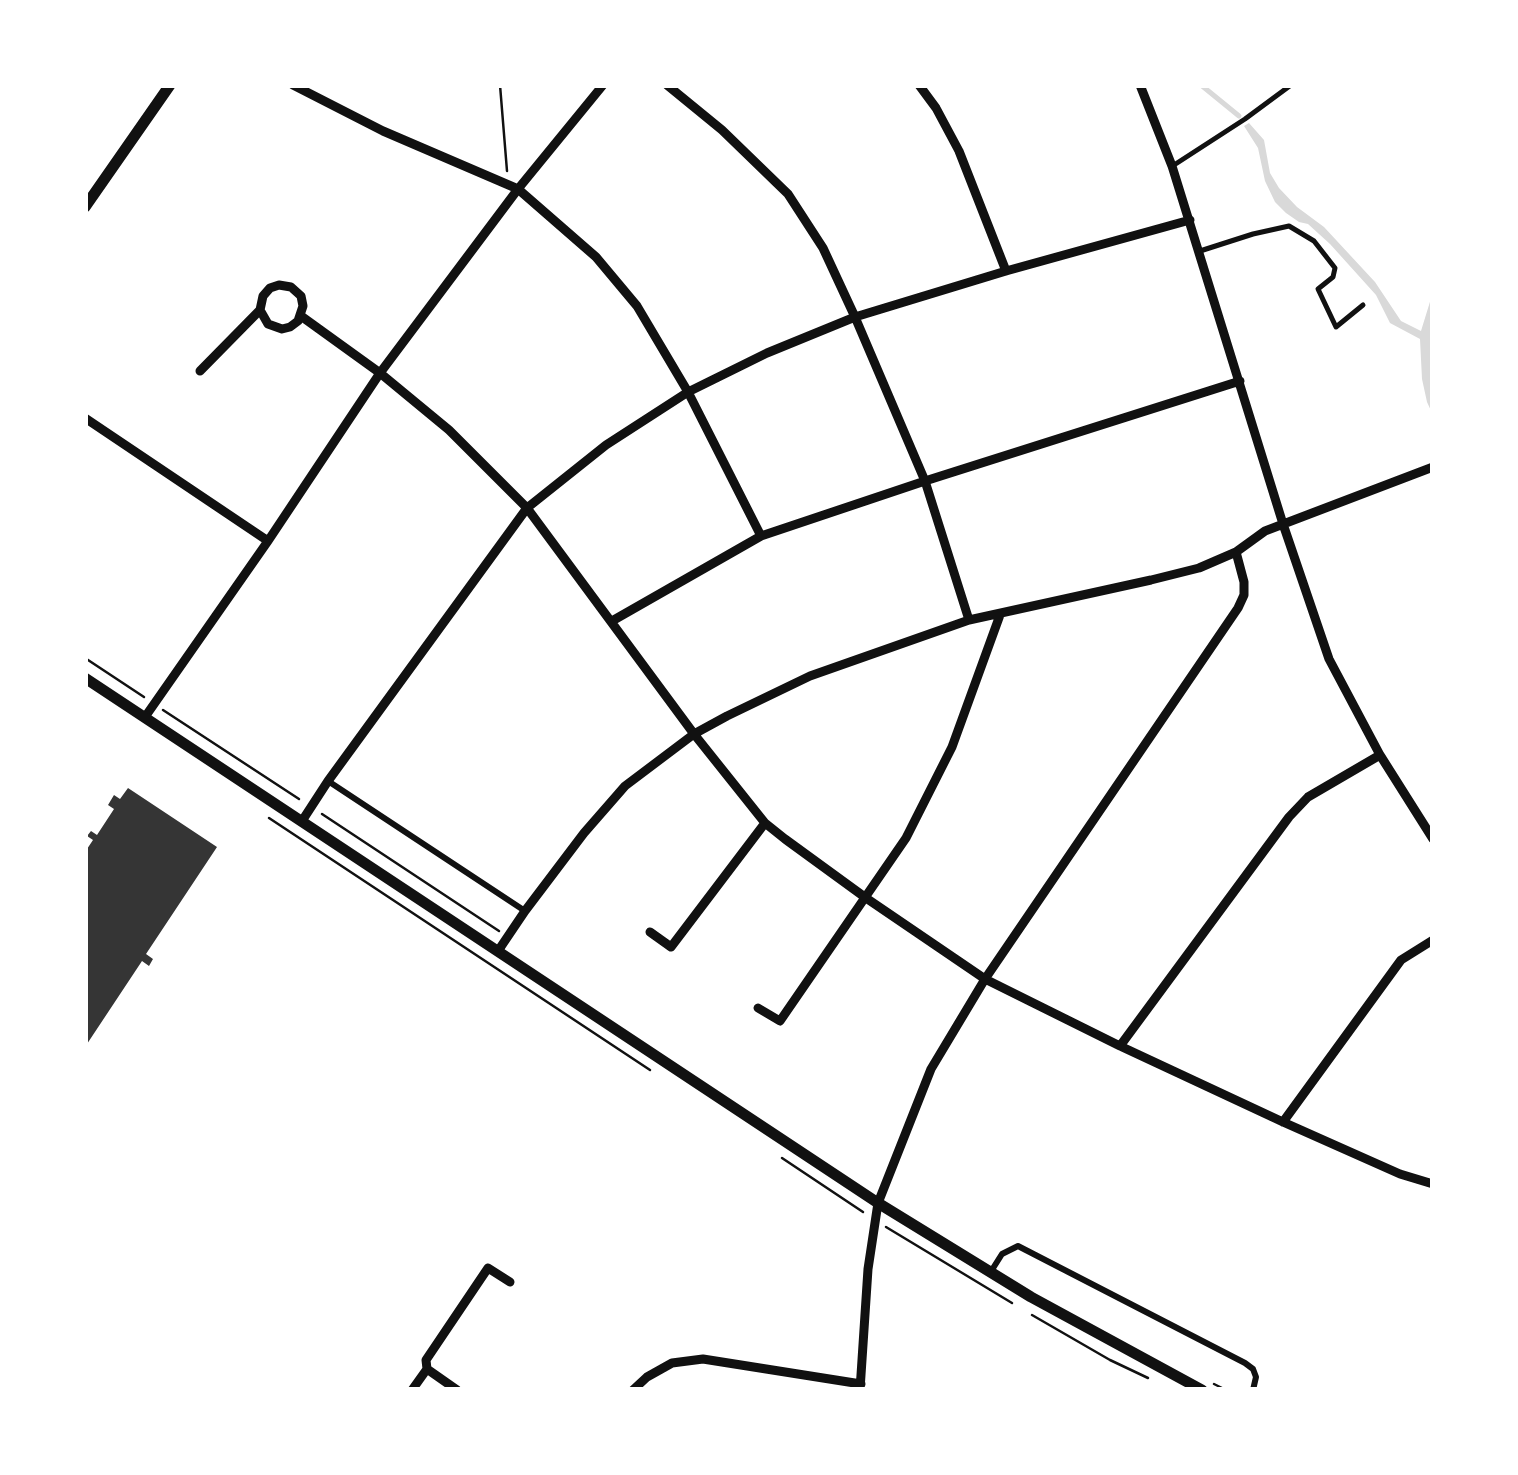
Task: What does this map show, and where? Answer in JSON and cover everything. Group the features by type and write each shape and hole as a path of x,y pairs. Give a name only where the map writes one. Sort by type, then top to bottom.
{"street":[{"path":"85,207 170,85"},
{"path":"293,85 383,131 518,189 596,257 637,306 688,392 761,536"},
{"path":"145,717 380,374 518,189 603,85"},
{"path":"667,85 722,130 788,194 823,248 925,481 969,620"},
{"path":"919,85 959,150 1006,271"},
{"path":"1140,85 1190,220 1329,659 1380,755 1433,840"},
{"path":"302,821 527,508 606,444 688,392 767,353 855,317 1190,220"},
{"path":"274,286 290,287 301,296 301,316 290,327 274,328 264,320 260,301 274,286"},
{"path":"200,371 260,310"},
{"path":"301,316 449,430 527,508 694,734 765,822 866,898 985,979 1283,1122 1400,1174 1433,1184"},
{"path":"612,621 761,536 1240,382"},
{"path":"85,418 268,541"},
{"path":"498,951 584,833 624,786 694,734 810,676 969,620 1199,568 1236,552 1265,532 1433,467"},
{"path":"634,1390 647,1376 672,1363 704,1359 861,1387 868,1269 878,1203 930,1068 985,979 1238,608 1244,582 1236,552"},
{"path":"758,1008 780,1022 906,838 952,748 1000,614"},
{"path":"85,678 878,1203 1182,1385 1208,1387"},
{"path":"1120,1046 1290,817 1308,797 1380,755"},
{"path":"328,781 525,911"},
{"path":"650,932 671,947 765,822"},
{"path":"1283,1122 1400,960 1433,940"},
{"path":"990,1272 1002,1254 1018,1246 1245,1363 1256,1377 1253,1390"},
{"path":"412,1390 427,1369 426,1360 488,1268 510,1282"},
{"path":"427,1369 457,1390"}],"lane":[{"path":"1172,166 1291,85"},
{"path":"1200,252 1289,226 1314,241 1336,268 1333,277 1318,290 1336,328 1364,304"}],"path":[{"path":"500,85 507,171 518,189"},
{"path":"85,658 508,937"},
{"path":"1208,1387 1226,1390"}],"shaded area":[{"path":"1249,123 1264,140 1270,173 1279,188 1324,227 1375,282 1401,321 1421,331 1433,292 1433,415 1422,379 1420,339 1390,323 1376,295 1330,244 1275,202 1265,181 1258,148 1244,126"}],"building":[{"path":"128,788 217,847 146,954 153,959 149,966 142,961 85,1047 85,852 93,840 87,836 91,831 97,835 114,809 108,805 114,795 120,799"}],"waterway":[{"path":"1201,85 1239,116"}]}
